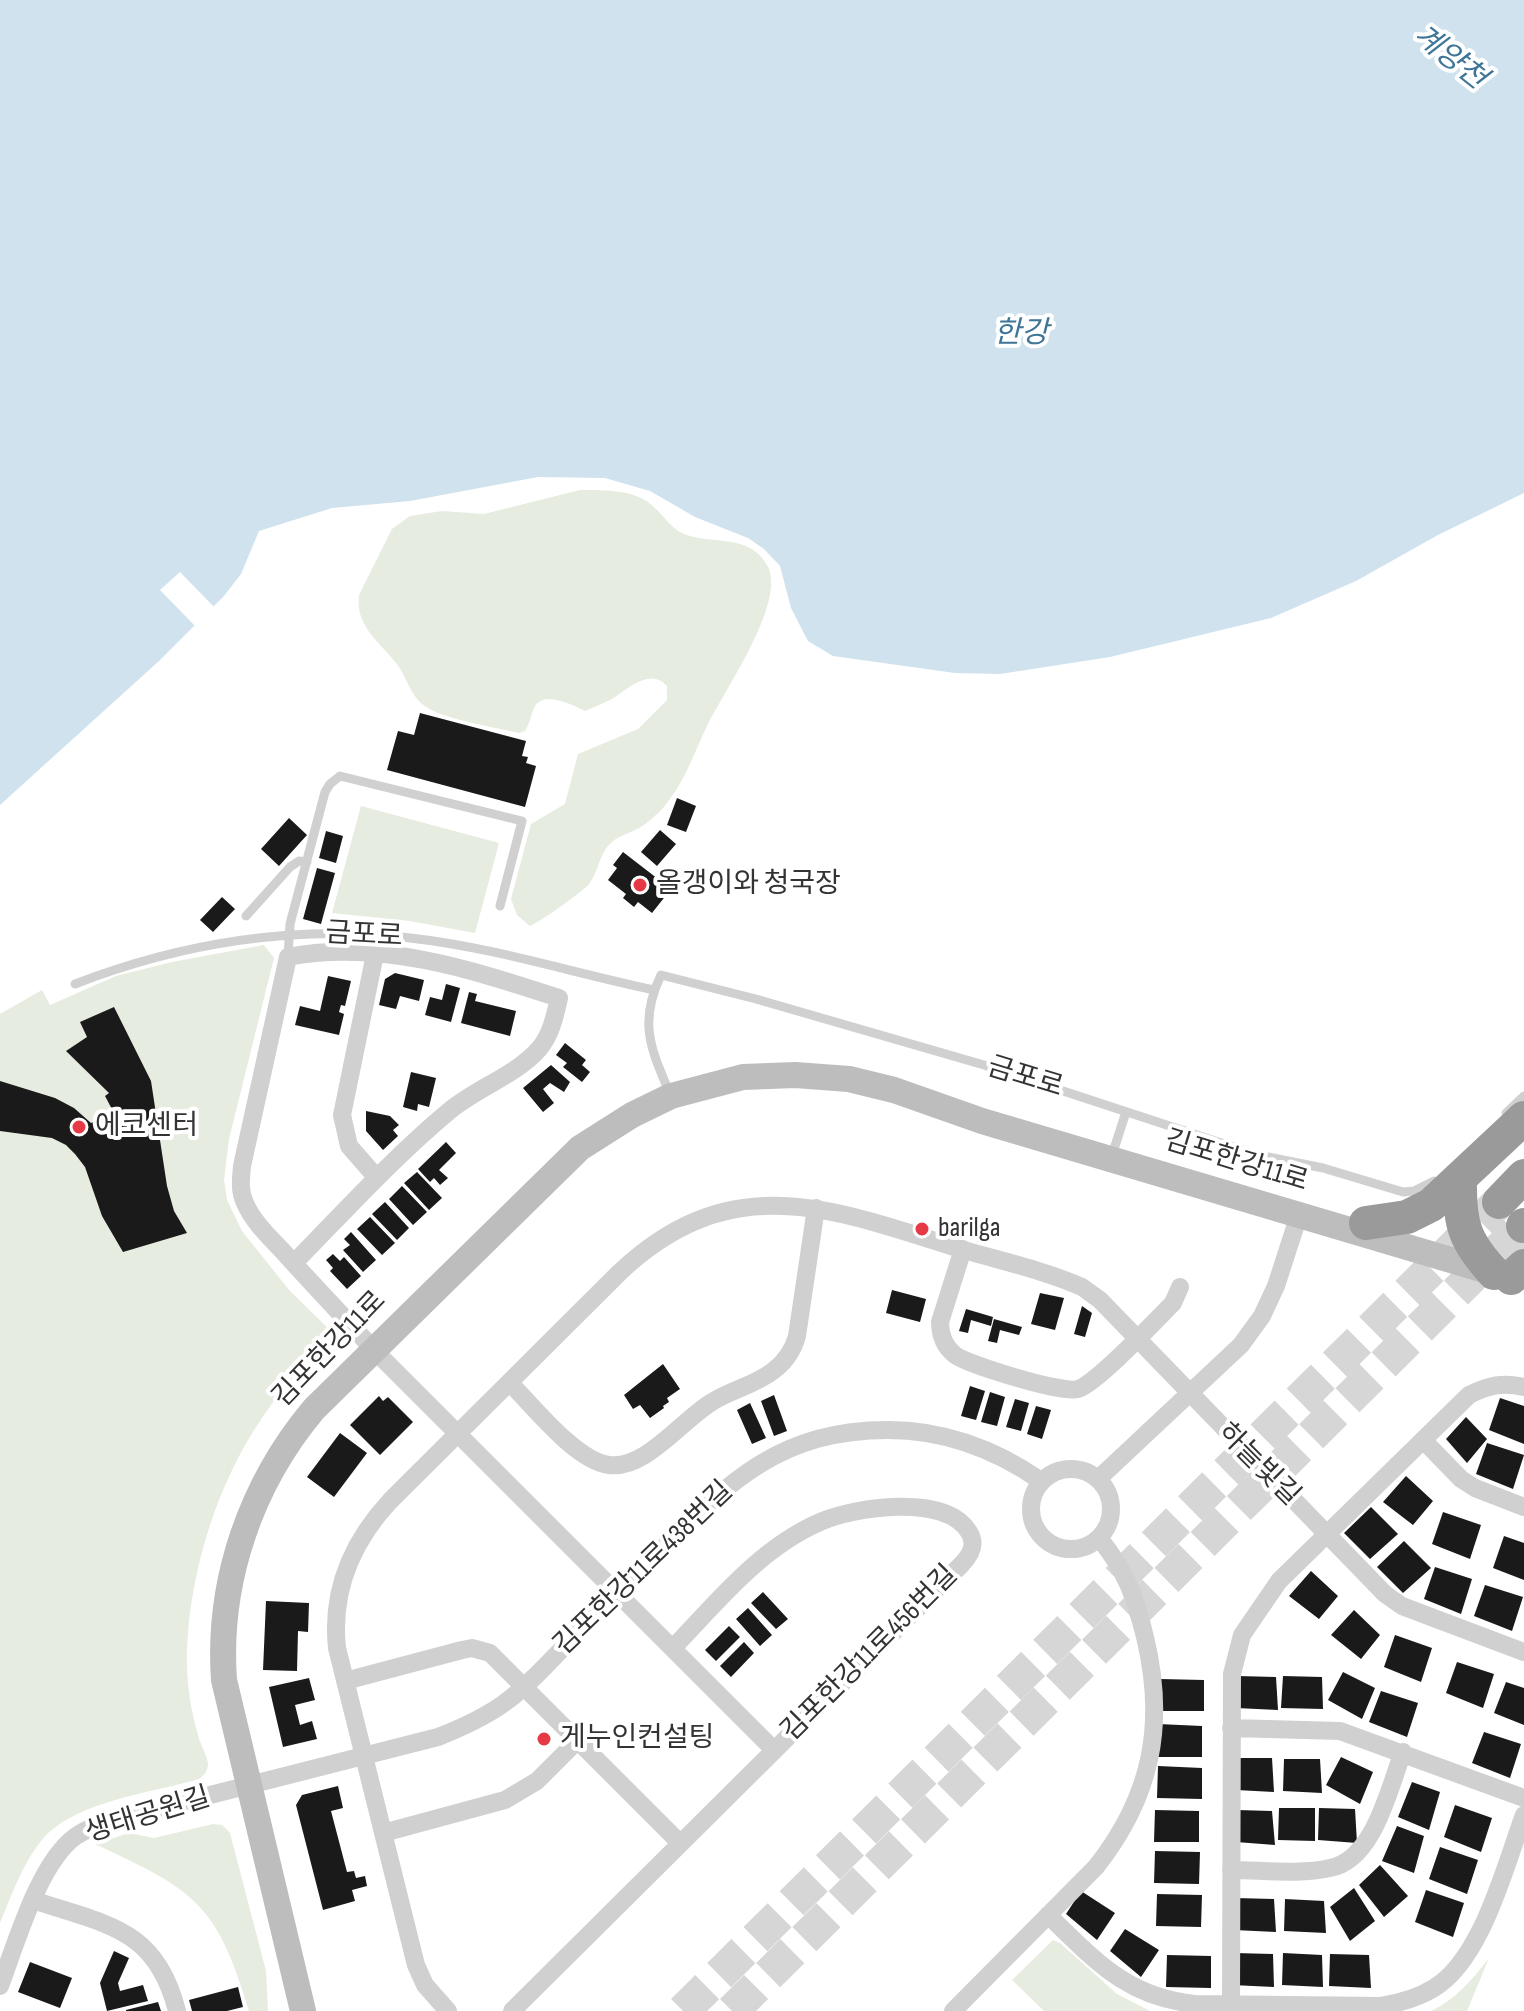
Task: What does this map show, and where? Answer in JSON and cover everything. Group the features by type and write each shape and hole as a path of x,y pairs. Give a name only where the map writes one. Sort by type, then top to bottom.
{"highway":[{"path":"1366,1223 1407,1217 1420,1211 1509,1121"},
{"path":"1454,1174 1465,1232 1511,1270"},
{"path":"1499,1202 1524,1176"}],"main road":[{"name":"김포한강11로","path":"303,2011 224,1680 222,1657 226,1601 241,1539 261,1489 289,1439 314,1409 580,1148 632,1115 671,1096 743,1077 795,1075 849,1079 1114,1149 1366,1223 1511,1270"},
{"name":"김포한강11로","path":"929,1101 982,1121 1299,1215 1511,1270"}],"street":[{"path":"288,957 311,953 375,954 449,965 559,998 549,1032 538,1050 449,1111 377,1178 294,1263"},
{"path":"375,954 342,1115 349,1146 377,1178"},
{"name":"김포한강11로456번길","path":"288,957 241,1180 244,1202 251,1214 373,1349 773,1749 968,1558 972,1539 965,1527 945,1514 899,1507 856,1511 819,1522 763,1557 673,1648"},
{"path":"448,2011 425,1985 416,1965 337,1648 335,1619 341,1584 351,1557 377,1515 620,1272 661,1239 696,1221 739,1208 775,1204 816,1208 797,1336 789,1354 765,1376 698,1411 643,1457 619,1465 589,1458 510,1383"},
{"name":"하늘빛길","path":"816,1208 866,1218 1082,1287 1100,1300 1385,1594 1402,1606 1524,1652"},
{"path":"1098,1479 1241,1345 1262,1316 1276,1286 1299,1215"},
{"path":"963,1249 940,1322 940,1331 947,1347 962,1359 1052,1388 1070,1391 1086,1385 1173,1303 1180,1287"},
{"path":"1231,2003 1232,1674 1242,1635 1279,1581 1469,1395 1488,1385 1507,1383 1524,1387"},
{"name":"김포한강11로438번길","path":"248,1787 455,1731 505,1704 704,1506 740,1476 780,1452 823,1438 876,1430 917,1431 941,1435 1001,1455 1041,1481"},
{"path":"1424,1441 1461,1479 1475,1488 1524,1507"},
{"path":"1069,1468 1083,1470 1098,1479 1111,1500 1112,1514 1108,1527 1089,1545 1065,1549 1053,1546 1043,1538 1031,1517 1031,1503 1041,1481 1056,1471 1069,1468"},
{"path":"953,2011 1079,1886 1113,1845 1140,1793 1152,1753 1155,1726 1151,1662 1129,1582 1099,1538"},
{"path":"345,1681 472,1648 490,1653 680,1843"},
{"path":"1231,1728 1340,1731 1524,1798"},
{"path":"383,1833 505,1800 537,1781 578,1740"},
{"path":"512,2011 773,1749"},
{"path":"1231,1870 1321,1869 1332,1868 1349,1860 1363,1848 1372,1832 1403,1752"},
{"name":"생태공원길","path":"0,1986 33,1900 56,1857 75,1837 116,1819 248,1787"},
{"path":"1048,1915 1120,1981 1168,2001 1381,2006 1401,2002 1436,1987 1470,1953 1524,1815"},
{"path":"33,1900 110,1927 144,1946 161,1966 177,2011"}],"lane":[{"path":"288,957 288,935 325,792 340,776 522,821 500,906"},
{"path":"246,916 290,867 299,861 307,862"},
{"name":"금포로","path":"75,984 171,953 288,935 363,933 412,938 654,990 661,975 684,979 984,1065 1258,1155 1323,1168 1403,1192 1454,1174"},
{"path":"654,990 647,1026 649,1040 671,1096"},
{"path":"1509,1121 1524,1096"},
{"path":"1114,1149 1126,1112"}],"shaded area":[{"path":"580,490 610,491 639,497 682,533 741,544 761,556 768,567 771,583 761,625 750,649 670,799 646,824 608,846 586,887 530,926 517,915 511,899 531,824 565,804 578,754 638,729 667,700 667,686 660,680 645,679 585,711 552,699 545,700 535,706 525,731 519,733 446,716 417,699 396,663 364,624 359,595 392,529 410,516 442,511 484,514"},
{"path":"361,806 499,843 475,933 410,921 332,913"},
{"path":"264,945 274,958 229,1139 224,1180 227,1200 242,1231 290,1291 333,1333 331,1344 292,1381 254,1430 225,1485 205,1543 192,1602 187,1658 192,1710 207,1761 206,1771 199,1779 93,1807 55,1827 28,1860 0,1923 0,1014 42,990 50,1005 116,976"},
{"path":"213,1824 222,1825 230,1833 266,1971 268,2011 249,2011 225,1946 197,1904 156,1874 95,1844 129,1833 154,1838"},
{"path":"1053,1940 1117,1994 1150,2011 1044,2011 1012,1980"},
{"path":"1489,1958 1467,2011 1431,2011 1463,1988"}],"water":[{"name":"한강","path":"0,0 1524,0 1524,493 1438,535 1356,581 1271,618 1110,657 1000,674 955,673 833,656 808,641 791,608 780,566 764,549 748,538 695,517 650,491 605,478 538,477 410,501 332,508 259,531 241,574 224,596 159,661 0,805"}],"pier":[{"path":"180,572 216,609 197,628 160,590"}],"building":[{"path":"420,713 526,741 522,756 528,757 526,763 536,766 525,807 387,770 398,731 414,735"},
{"path":"677,798 696,806 686,832 667,825"},
{"path":"289,818 307,835 279,866 261,849"},
{"path":"660,830 676,844 657,866 641,852"},
{"path":"326,831 343,836 336,863 319,858"},
{"name":"올갱이와 청국장","path":"623,852 671,889 652,913 638,902 634,907 623,898 626,894 608,880 617,868 613,865"},
{"path":"317,868 335,873 321,924 303,919"},
{"path":"222,897 235,909 213,932 200,920"},
{"path":"395,973 424,980 419,1001 400,996 396,1009 379,1005 385,979"},
{"path":"328,976 351,981 345,1006 341,1005 339,1012 344,1014 339,1035 295,1025 300,1006 320,1011"},
{"path":"446,984 460,988 451,1022 425,1015 430,997 442,1000"},
{"path":"469,992 477,994 475,1001 516,1011 510,1036 461,1023"},
{"name":"에코센터","path":"114,1007 151,1081 167,1186 174,1211 187,1233 123,1252 102,1216 85,1167 66,1145 52,1138 0,1131 0,1081 55,1098 74,1108 91,1123 114,1113 105,1096 109,1093 66,1051 87,1037 80,1022"},
{"path":"565,1043 586,1060 582,1065 590,1072 582,1082 563,1067 567,1063 556,1055"},
{"path":"551,1065 570,1082 564,1092 550,1083 543,1089 554,1103 543,1112 523,1088"},
{"path":"411,1072 436,1078 429,1107 418,1104 417,1111 403,1107"},
{"path":"366,1111 390,1116 399,1125 393,1130 398,1136 383,1150 366,1131"},
{"path":"446,1142 456,1153 439,1170 448,1178 440,1185 434,1178 430,1182 418,1169"},
{"path":"417,1172 442,1198 429,1210 404,1183"},
{"path":"402,1186 427,1212 413,1225 389,1199"},
{"path":"385,1202 409,1228 397,1240 372,1214"},
{"path":"370,1217 395,1243 382,1255 357,1229"},
{"path":"351,1232 376,1260 363,1272 343,1250 350,1245 344,1239"},
{"path":"333,1254 340,1261 344,1257 361,1276 347,1289 330,1271 333,1268 326,1260"},
{"path":"892,1290 926,1299 920,1322 886,1313"},
{"path":"1040,1293 1064,1298 1055,1330 1031,1324"},
{"path":"1082,1306 1092,1313 1085,1337 1074,1334"},
{"path":"966,1309 993,1317 991,1326 971,1320 968,1333 959,1331"},
{"path":"994,1319 1022,1327 1019,1335 1000,1330 997,1343 988,1341"},
{"path":"663,1364 680,1389 667,1398 669,1402 664,1408 650,1418 640,1405 633,1409 624,1395"},
{"path":"970,1386 985,1391 976,1420 961,1416"},
{"path":"990,1392 1005,1397 997,1426 981,1422"},
{"path":"774,1395 787,1431 774,1436 761,1401"},
{"path":"379,1396 383,1401 388,1397 413,1422 380,1455 350,1425"},
{"path":"1500,1398 1524,1406 1524,1444 1489,1430"},
{"path":"1015,1399 1029,1403 1021,1431 1006,1427"},
{"path":"750,1403 766,1438 752,1444 737,1410"},
{"path":"1036,1406 1051,1410 1042,1439 1027,1434"},
{"path":"1466,1417 1487,1439 1467,1463 1446,1439"},
{"path":"340,1433 367,1453 334,1497 307,1477"},
{"path":"1487,1443 1524,1455 1513,1489 1476,1474"},
{"path":"1406,1476 1433,1501 1413,1525 1383,1502"},
{"path":"1371,1507 1398,1534 1370,1559 1344,1533"},
{"path":"1443,1512 1481,1525 1470,1559 1432,1544"},
{"path":"1504,1536 1524,1543 1524,1580 1493,1568"},
{"path":"1404,1541 1431,1568 1403,1593 1377,1567"},
{"path":"1435,1567 1472,1579 1461,1614 1424,1599"},
{"path":"1311,1571 1338,1596 1319,1619 1289,1596"},
{"path":"1485,1585 1523,1597 1512,1631 1474,1616"},
{"path":"763,1592 788,1619 776,1629 751,1603"},
{"path":"266,1601 309,1603 308,1632 298,1631 297,1671 263,1670"},
{"path":"748,1608 772,1635 760,1646 736,1619"},
{"path":"1354,1610 1380,1635 1361,1659 1331,1635"},
{"path":"729,1626 740,1637 716,1661 705,1650"},
{"path":"1395,1635 1432,1648 1421,1682 1384,1667"},
{"path":"744,1642 754,1653 731,1677 720,1666"},
{"path":"1457,1662 1494,1674 1483,1708 1446,1693"},
{"path":"1343,1672 1375,1688 1362,1719 1328,1700"},
{"path":"1237,1676 1276,1677 1278,1710 1236,1708"},
{"path":"1283,1676 1322,1677 1323,1709 1281,1708"},
{"path":"309,1678 315,1700 295,1705 300,1725 312,1721 317,1739 283,1747 269,1687"},
{"path":"1160,1679 1204,1680 1204,1711 1159,1711"},
{"path":"1506,1682 1524,1688 1524,1725 1494,1713"},
{"path":"1381,1691 1418,1703 1407,1737 1369,1722"},
{"path":"1158,1724 1202,1726 1202,1757 1156,1757"},
{"path":"1484,1732 1521,1744 1510,1778 1472,1763"},
{"path":"1341,1757 1373,1772 1360,1804 1326,1785"},
{"path":"1237,1758 1272,1758 1274,1792 1236,1790"},
{"path":"1284,1759 1320,1759 1322,1793 1283,1791"},
{"path":"1158,1766 1202,1768 1202,1799 1157,1798"},
{"path":"1412,1782 1440,1792 1429,1830 1398,1817"},
{"path":"338,1786 343,1808 331,1811 347,1872 354,1871 356,1878 365,1876 367,1886 352,1890 355,1901 323,1910 296,1805 302,1795"},
{"path":"1455,1805 1492,1818 1481,1852 1444,1837"},
{"path":"1279,1808 1315,1808 1315,1841 1278,1840"},
{"path":"1319,1808 1355,1809 1357,1843 1318,1840"},
{"path":"1155,1810 1199,1811 1199,1842 1154,1842"},
{"path":"1237,1810 1272,1811 1275,1845 1236,1842"},
{"path":"1397,1826 1424,1836 1414,1873 1382,1861"},
{"path":"1440,1847 1478,1860 1467,1894 1429,1879"},
{"path":"1155,1851 1200,1852 1199,1884 1154,1883"},
{"path":"1380,1865 1408,1896 1384,1917 1359,1885"},
{"path":"1354,1888 1375,1921 1350,1941 1330,1907"},
{"path":"1426,1890 1464,1903 1453,1937 1415,1922"},
{"path":"1081,1891 1115,1913 1097,1940 1066,1914"},
{"path":"1157,1894 1202,1895 1201,1927 1156,1926"},
{"path":"1235,1898 1274,1899 1276,1932 1234,1930"},
{"path":"1285,1899 1324,1901 1326,1933 1284,1931"},
{"path":"1125,1929 1159,1950 1141,1977 1110,1951"},
{"path":"114,1951 129,1958 118,1983 120,1991 143,1985 148,2001 107,2011 100,1983"},
{"path":"1234,1953 1273,1954 1274,1987 1232,1985"},
{"path":"1283,1953 1322,1955 1323,1987 1282,1985"},
{"path":"1330,1954 1369,1955 1371,1988 1329,1986"},
{"path":"1167,1955 1211,1956 1211,1988 1166,1987"},
{"path":"30,1962 72,1978 60,2008 18,1992"},
{"path":"238,1987 243,2007 227,2011 192,2011 189,2000"},
{"path":"158,2002 161,2011 126,2011 126,2010"}],"tunnel":[{"path":"683,2011 1499,1202"},
{"path":"732,2011 1523,1226"}],"place":[{"name":"올갱이와 청국장","path":"640,885"},
{"name":"에코센터","path":"79,1127"},
{"name":"barilga","path":"922,1229"},
{"name":"게누인컨설팅","path":"544,1739"}],"water label":[{"name":"계양천","path":"1449,58"}]}
